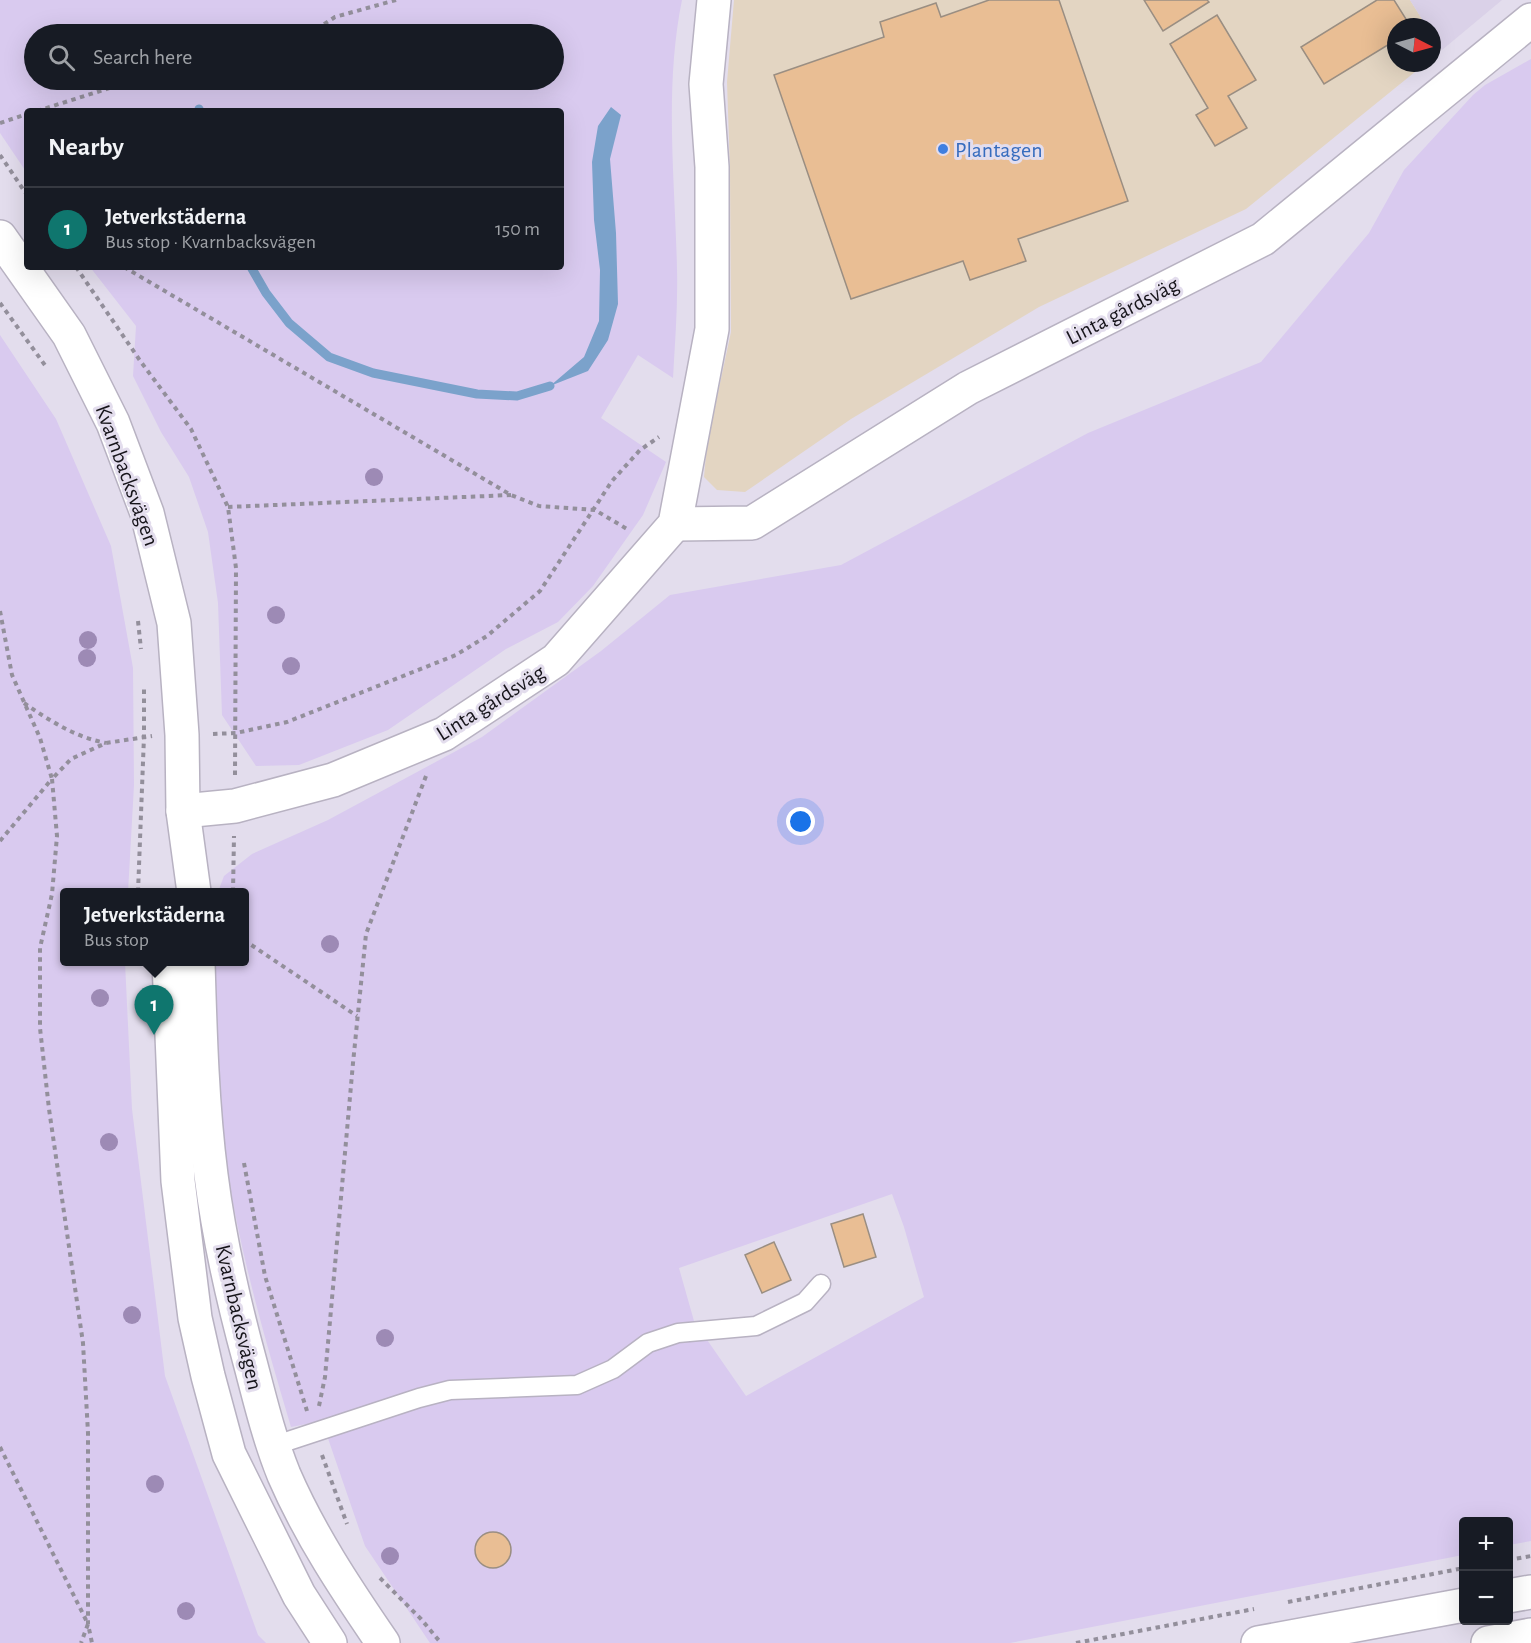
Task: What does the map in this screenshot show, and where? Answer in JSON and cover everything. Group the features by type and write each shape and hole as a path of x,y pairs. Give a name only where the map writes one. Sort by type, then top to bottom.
{"street":[{"path":"675,524 712,330 712,167 706,84 714,0"},
{"name":"Linta gårdsväg","path":"183,811 235,806 333,780 444,734 556,660 675,524 752,523 968,388 1263,239 1531,20"},
{"name":"Kvarnbacksvägen","path":"0,237 69,335 113,423 147,513 174,623 182,735 183,811 193,888"},
{"name":"Kvarnbacksvägen","path":"171,888 183,811"},
{"name":"Kvarnbacksvägen","path":"169,966 179,1191 195,1318 208,1376 229,1455 299,1595 330,1643"},
{"name":"Kvarnbacksvägen","path":"198,966 210,1174 228,1279 273,1446 312,1532 383,1643"},
{"path":"1513,1595 1531,1592"},
{"path":"1258,1643 1459,1606"},
{"path":"1488,1643 1531,1635"}],"lane":[{"path":"273,1446 450,1390 577,1385 613,1369 648,1343 678,1333 756,1326 805,1302 821,1284"}],"path":[{"path":"324,24 335,17 396,0"},
{"path":"46,108 103,90"},
{"path":"0,123 24,115"},
{"path":"0,155 24,191"},
{"path":"78,270 141,363 191,429 228,507 236,568 236,733 287,722 456,655 487,636 540,591 612,481 640,450 663,434"},
{"path":"129,270 511,495 539,506 595,510"},
{"path":"0,303 52,374"},
{"path":"228,507 511,495"},
{"path":"0,611 12,675 40,738 52,780 57,836 52,894 40,948 40,1028 49,1109 83,1343 88,1433 88,1624 92,1643"},
{"path":"138,615 141,650"},
{"path":"138,888 144,683"},
{"path":"24,703 55,724 91,740 106,743"},
{"path":"0,842 71,759 106,743 144,736"},
{"path":"314,1433 325,1377 366,934 426,776 435,768"},
{"path":"249,943 357,1016"},
{"path":"244,1163 265,1276 314,1433 348,1527"},
{"path":"0,1447 88,1624 81,1643"},
{"path":"1513,1559 1531,1556"},
{"path":"375,1573 421,1619 441,1643"}],"shaded area":[{"path":"0,0 682,0 673,67 672,100 677,283 673,378 638,355 601,418 666,462 643,515 593,586 558,622 506,649 388,730 299,765 256,766 222,715 218,603 208,532 189,477 161,432 133,376 136,326 92,270 564,270 564,108 24,108 24,169 0,133"},
{"path":"734,0 1410,0 1421,18 1387,18 1387,72 1415,72 1246,209 1039,307 851,419 745,492 717,490 704,477 707,444 731,332 727,82"},
{"path":"1410,0 1502,0 1442,50 1441,18 1421,18"},
{"path":"1531,59 1531,1541 1513,1544 1513,1517 1459,1517 1459,1556 1010,1643 430,1643 365,1546 322,1421 291,1427 256,1305 241,1243 225,1153 219,1099 212,966 249,966 249,888 220,888 224,876 252,854 328,820 482,737 601,651 670,595 841,565 1088,433 1261,362 1369,233 1404,170 1473,95 1485,85","holes":["892,1194 924,1297 746,1396 694,1321 679,1268"]},
{"path":"0,335 56,419 111,546 133,668 134,785 128,888 60,888 60,966 125,966 132,1109 165,1376 258,1635 266,1643 0,1643"}],"water":[{"path":"611,107 621,115 610,159 616,233 618,304 608,340 588,371 550,386 584,357 599,321 600,270 594,220 592,162 598,126"}],"building":[{"path":"989,0 1059,0 1128,201 1018,239 1026,261 970,280 963,261 851,299 774,75 884,37 880,22 936,3 941,17"},
{"path":"1144,0 1207,0 1209,2 1163,31"},
{"path":"1377,0 1394,0 1405,18 1387,18 1387,46 1324,84 1301,47"},
{"path":"1217,15 1256,80 1228,96 1247,128 1215,146 1196,115 1208,108 1170,44"},
{"path":"863,1214 876,1257 844,1267 831,1224"},
{"path":"774,1242 791,1280 762,1293 745,1255"},
{"path":"493,1532 506,1537 511,1550 506,1563 493,1568 480,1563 475,1550 480,1537"}],"waterway":[{"path":"253,270 266,293 289,323 329,357 373,373 477,394 517,396 550,386"}],"place":[{"name":"Plantagen","path":"943,149"},
{"name":"Jetverkstäderna","path":"154,1035"}]}
